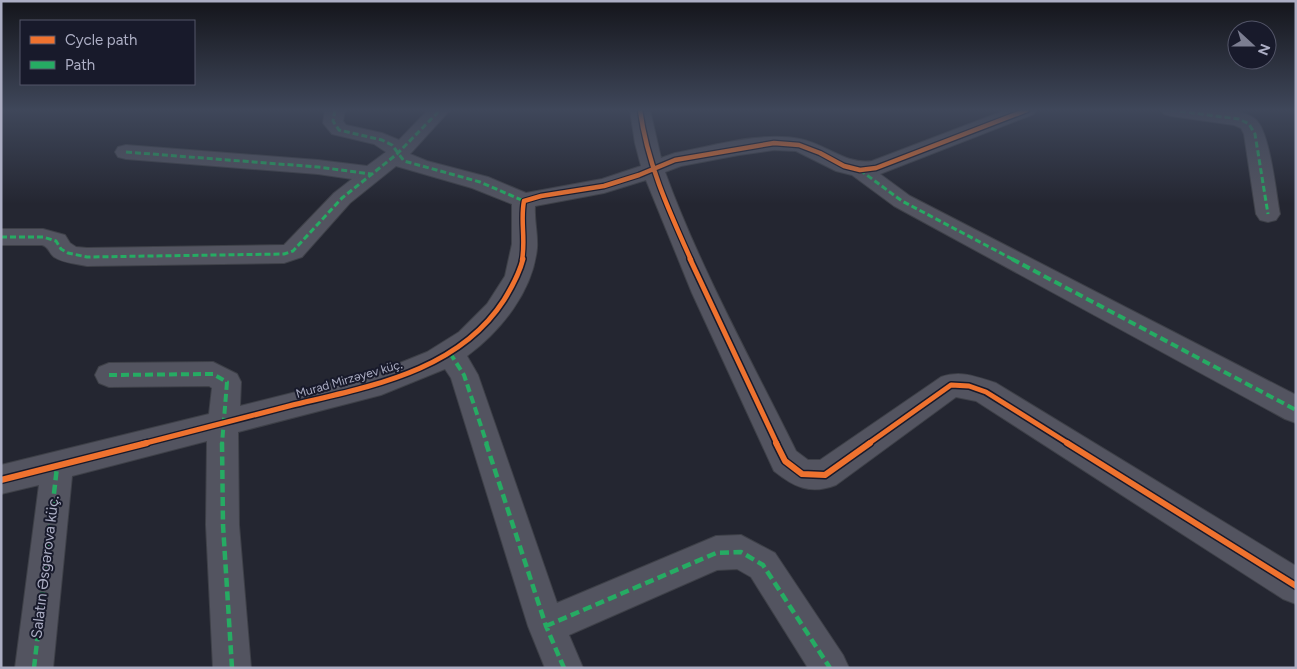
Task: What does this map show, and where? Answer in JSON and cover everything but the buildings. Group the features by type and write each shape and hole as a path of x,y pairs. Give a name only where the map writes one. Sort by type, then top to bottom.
{"street":[{"path":"385,141 393,146 397,154 404,161 501,189 524,201 541,196 604,186 676,160 774,143 799,145 820,153 844,166 860,170 876,168 944,141"},
{"path":"1,237 43,237 56,241 59,248 69,254 87,257 284,254 293,251 342,198 397,154 409,141"},
{"path":"644,141 652,169 691,261 785,461 802,474 825,475 951,385 969,386 986,392 1296,586"},
{"path":"1256,141 1268,214"},
{"path":"126,152 318,166 371,174"},
{"path":"860,170 902,201 1296,410"},
{"name":"Murad Mirzəyev küç.","path":"1,480 380,383 422,369 450,354 477,332 501,305 519,273 525,237 521,212 524,201"},
{"path":"450,354 464,375 546,626 564,668"},
{"path":"109,375 213,374 227,382 222,423 221,497 232,668"},
{"name":"Salatın Əsgərova küç.","path":"34,668 57,466"},
{"path":"546,626 716,553 741,552 763,565 830,668"}],"marked path":[{"path":"386,141 392,145 404,161 480,182 524,201"},
{"path":"1,237 43,237 56,241 58,246 65,252 87,257 284,254 293,251 342,198 397,154 409,141"},
{"path":"1256,141 1268,214"},
{"path":"126,152 318,167 371,174"},
{"path":"860,170 902,201 1296,410"},
{"path":"450,353 464,375 546,626 564,668"},
{"path":"109,375 213,374 227,382 222,453 222,489 232,668"},
{"path":"34,668 57,467"},
{"path":"546,626 716,553 741,552 763,565 830,668"}],"cycle path":[{"path":"646,141 655,175 667,205 718,321 785,461 802,474 825,475 951,385 969,386 986,392 1296,586"},
{"path":"1,480 381,383 437,360 454,350 484,326 497,311 516,281 523,259 525,235 524,201 541,196 604,186 639,175 675,160 774,143 799,145 820,153 844,166 860,170 876,168 944,141"}]}
